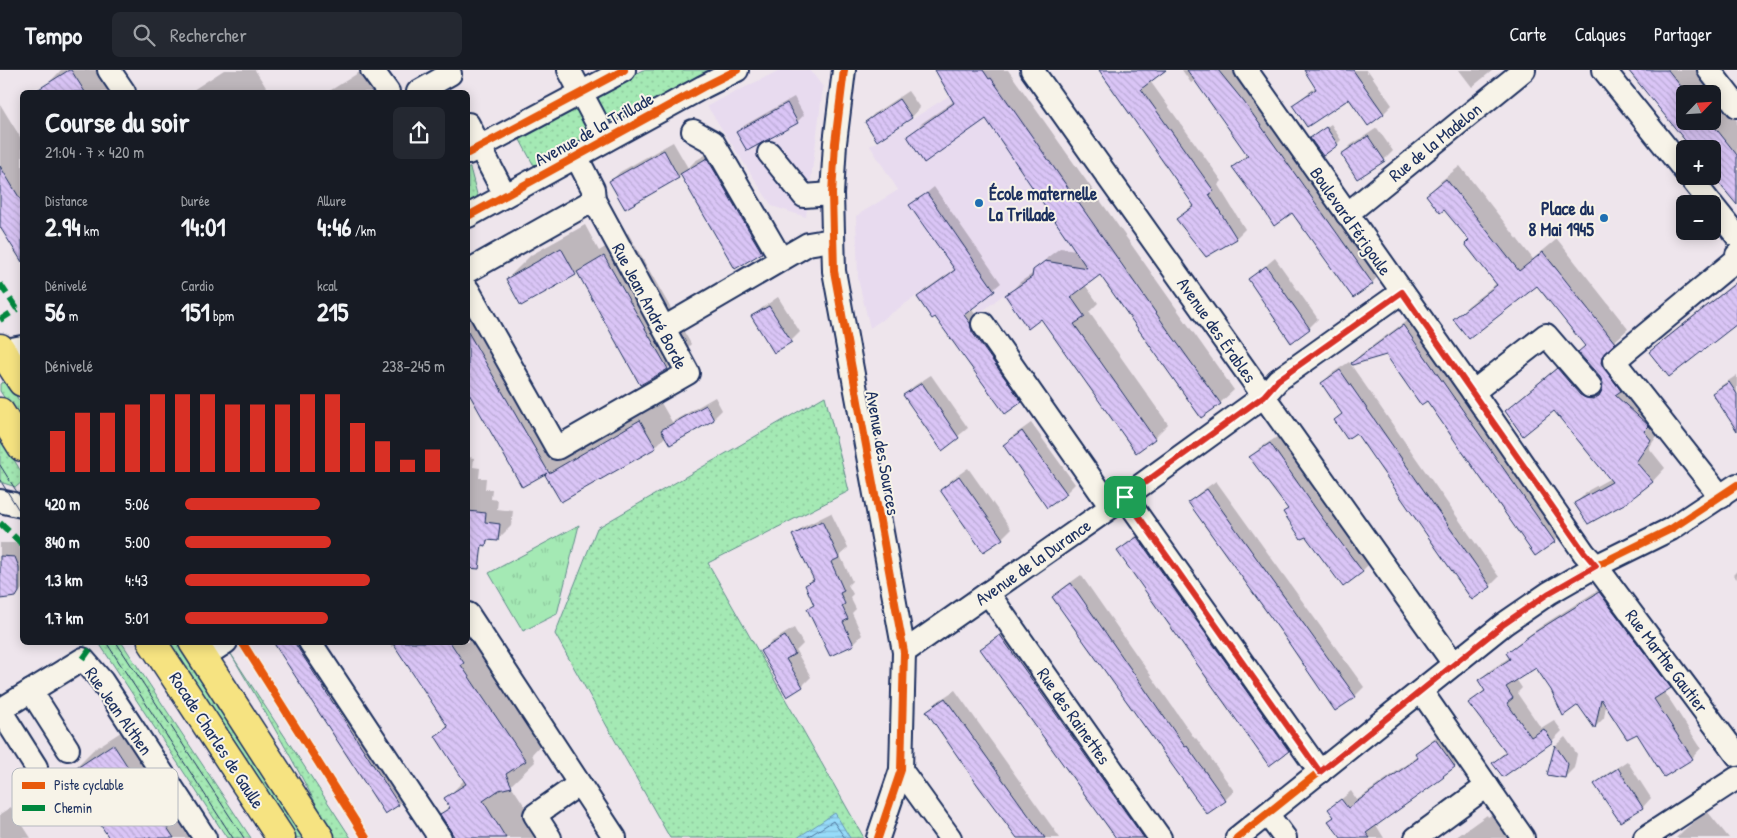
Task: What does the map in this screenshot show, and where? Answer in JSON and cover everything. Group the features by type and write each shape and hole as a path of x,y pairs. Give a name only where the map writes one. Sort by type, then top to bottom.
{"main road":[{"path":"6,349 20,378"},
{"path":"0,412 20,443"},
{"name":"Rocade Charles de Gaulle","path":"154,645 280,838"},
{"name":"Rocade Charles de Gaulle","path":"198,650 320,838"}],"street":[{"path":"110,70 123,90"},
{"path":"372,70 387,90"},
{"path":"569,70 606,140"},
{"name":"Avenue de la Trillade","path":"474,150 624,70"},
{"name":"Avenue de la Trillade","path":"470,215 702,87 737,70"},
{"name":"Avenue des Sources","path":"844,70 835,143 832,194 834,271 904,652 901,770 878,838"},
{"name":"Avenue des Érables","path":"1032,70 1454,664"},
{"name":"Boulevard Férigoule","path":"1246,70 1584,552 1596,566"},
{"name":"Rue de la Madelon","path":"1346,214 1524,70"},
{"path":"1604,70 1676,160"},
{"path":"1709,70 1737,106"},
{"path":"422,90 445,79"},
{"path":"693,131 713,142 781,259"},
{"path":"470,133 474,150 505,195"},
{"path":"769,153 804,196 832,194"},
{"name":"Rue Jean André Borde","path":"470,294 558,448 688,373 594,200 593,189 576,156"},
{"path":"1696,185 1704,195"},
{"path":"470,270 594,200"},
{"path":"1721,216 1737,236"},
{"path":"664,328 808,244 832,240"},
{"path":"1237,838 1504,624 1549,593 1596,566 1671,529 1729,491 1614,361 1737,260 1737,255"},
{"name":"Avenue de la Durance","path":"904,652 1118,502 1264,396 1278,380 1402,292"},
{"path":"983,324 1320,772"},
{"path":"1473,392 1546,335 1590,386"},
{"path":"0,501 20,506"},
{"name":"Rue Marthe Gautier","path":"1596,566 1737,755"},
{"name":"Rue des Rainettes","path":"988,593 1160,838"},
{"path":"470,617 614,838"},
{"path":"198,650 216,645"},
{"path":"312,645 440,838"},
{"name":"Rue Jean Althen","path":"31,691 84,659 102,681 159,768"},
{"path":"36,767 0,710 31,691 68,748"},
{"path":"1420,692 1523,838"},
{"path":"901,770 950,838"},
{"path":"1644,838 1737,778"},
{"path":"550,838 535,815 579,784"},
{"path":"1416,838 1487,786"},
{"name":"Rue Jean Althen","path":"178,798 204,838"},
{"path":"1268,815 1286,838"}],"shaded area":[{"path":"780,70 810,70 823,87 806,217 772,206 707,106"},
{"name":"École maternelle La Trillade","path":"988,71 1120,260 1028,330 1003,295 980,313 953,271 870,328 858,279 856,216 898,190 870,146"}],"green space":[{"path":"643,70 712,70 614,121 604,119 599,109 598,100 601,93 615,82"},
{"path":"569,109 579,110 588,128 585,140 540,167 533,164 519,138"},
{"path":"470,168 478,198 470,203"},
{"path":"6,380 20,402 20,422 0,391 0,384"},
{"path":"825,396 849,491 708,563 863,836 862,838 670,838 555,634 597,528"},
{"path":"0,437 20,470 20,484 16,487 0,482"},
{"path":"579,525 557,614 523,631 489,573"},
{"path":"100,645 123,645 251,838 227,838"},
{"path":"166,645 179,645 305,838 292,838"},
{"path":"231,654 351,838 333,838 289,753"}],"water":[{"path":"835,813 850,838 797,838"}],"building":[{"path":"71,70 84,90 37,90"},
{"path":"935,70 983,70 989,79 991,78 1221,404 1201,418 1100,275 1071,297 1085,317 1074,324 1155,439 1136,453 1041,319 1028,329 1005,295 1032,277 1033,270 1045,261 1087,268 986,119 924,163 907,136 954,103"},
{"path":"1099,70 1166,70 1141,89 1214,191 1209,194 1237,239 1206,257 1176,219 1194,206"},
{"path":"1187,70 1218,70 1244,102 1373,284 1353,298 1292,213 1274,226 1232,167 1248,156"},
{"path":"1304,70 1353,70 1384,114 1368,126 1349,99 1307,127 1292,105 1316,89"},
{"path":"1628,70 1668,70 1680,85 1676,85 1676,129"},
{"path":"899,99 912,118 877,141 865,122"},
{"path":"787,103 798,123 747,151 736,132"},
{"path":"1326,127 1338,145 1323,156 1310,138"},
{"path":"1677,130 1717,130 1737,155 1737,205 1720,185 1721,140 1685,140"},
{"path":"1368,136 1385,161 1357,179 1341,154"},
{"path":"664,150 679,178 625,209 609,181"},
{"path":"707,158 762,253 735,269 680,174"},
{"path":"0,166 20,199 20,259 0,227"},
{"path":"1446,179 1519,271 1543,252 1615,343 1602,356 1601,363 1621,391 1615,395 1649,426 1644,431 1651,440 1636,462 1653,482 1626,503 1588,524 1574,503 1612,482 1554,411 1523,436 1505,411 1557,368 1580,395 1586,398 1593,399 1599,396 1603,383 1578,352 1585,346 1537,286 1469,339 1453,319 1497,285 1465,244 1469,240 1444,210 1440,213 1426,195"},
{"path":"927,193 995,291 964,315 970,323 972,332 1022,402 1005,414 935,317 932,319 917,297 955,270 909,205"},
{"path":"561,248 576,275 521,306 506,279"},
{"path":"604,256 668,369 640,385 577,272"},
{"path":"1266,266 1310,329 1291,343 1248,279"},
{"path":"1737,282 1737,324 1669,377 1649,352"},
{"path":"769,306 792,342 774,353 751,316"},
{"path":"1403,325 1555,542 1535,556 1427,401 1421,405 1386,355 1352,365 1351,363"},
{"path":"470,335 549,473 640,420 656,448 561,502 545,475 547,473 522,487 470,396"},
{"path":"1340,370 1491,587 1472,600 1356,433 1347,439 1334,420 1342,414 1321,383"},
{"path":"1729,382 1737,394 1737,431 1712,393"},
{"path":"922,383 959,438 942,451 903,395"},
{"path":"706,405 714,420 670,445 661,430"},
{"path":"1022,431 1067,494 1047,508 1003,445"},
{"path":"1270,443 1363,572 1343,587 1306,537 1301,539 1283,512 1288,509 1249,457"},
{"path":"959,476 1003,539 983,552 940,490"},
{"path":"1207,489 1356,697 1335,711 1188,502"},
{"path":"470,511 486,513 485,522 500,524 498,541 487,540 486,546 482,545 479,569 470,568"},
{"path":"822,521 839,558 831,562 844,591 840,593 845,604 842,606 848,619 843,622 854,645 830,656 807,609 814,605 805,585 814,580 792,535"},
{"path":"1137,537 1289,751 1269,766 1117,551"},
{"path":"0,556 15,557 19,567 19,592 16,597 0,599"},
{"path":"1071,583 1185,747 1187,746 1226,801 1207,814 1052,597"},
{"path":"1599,592 1671,688 1654,699 1693,759 1664,777 1637,734 1627,739 1601,699 1595,729 1578,705 1563,716 1551,690 1536,668 1506,687 1513,698 1507,703 1531,737 1544,729 1553,742 1503,777 1492,763 1506,753 1468,703 1485,691 1478,680 1510,659 1506,653 1532,634"},
{"path":"1000,635 1144,838 1116,838 980,649"},
{"path":"785,636 795,654 786,659 803,687 787,697 760,651"},
{"path":"275,645 296,645 399,805 385,814"},
{"path":"394,645 452,645 464,663 461,665 526,761 506,774 512,787 499,790 483,801 506,838 455,838 440,814 450,808 444,798 466,784 435,736 448,727"},
{"path":"945,698 1045,838 1017,838 979,787 926,711"},
{"path":"1435,739 1455,767 1436,783 1366,833 1370,838 1341,838 1328,821 1334,817 1328,809 1341,799 1348,808 1418,758 1415,753"},
{"path":"113,744 129,768 77,768"},
{"path":"1555,745 1568,764 1565,778 1547,775"},
{"path":"1618,768 1643,808 1620,822 1594,784"},
{"path":"101,826 166,826 174,838 109,838"}],"tram line":[{"path":"0,465 20,497"},
{"path":"0,480 20,512"},
{"path":"108,645 233,838"},
{"path":"118,645 244,838"}],"marked path":[{"path":"0,284 17,309 20,310"},
{"path":"0,320 17,309"},
{"path":"0,523 20,542"},
{"path":"83,659 90,649 88,645"}],"cycle path":[{"path":"470,152 624,70"},
{"path":"470,215 737,70"},
{"path":"844,70 835,143 832,194 834,271 904,652 901,770 878,838"},
{"path":"1237,838 1504,624 1549,593 1596,566 1671,529 1737,485"},
{"path":"244,645 366,838"}],"place":[{"name":"École maternelle La Trillade","path":"979,203"},
{"name":"Place du 8 Mai 1945","path":"1604,218"}],"route":[{"path":"1402,292 1584,552 1596,566 1549,593 1504,624 1320,772 1125,497 1264,396 1278,380 1402,292"}]}
